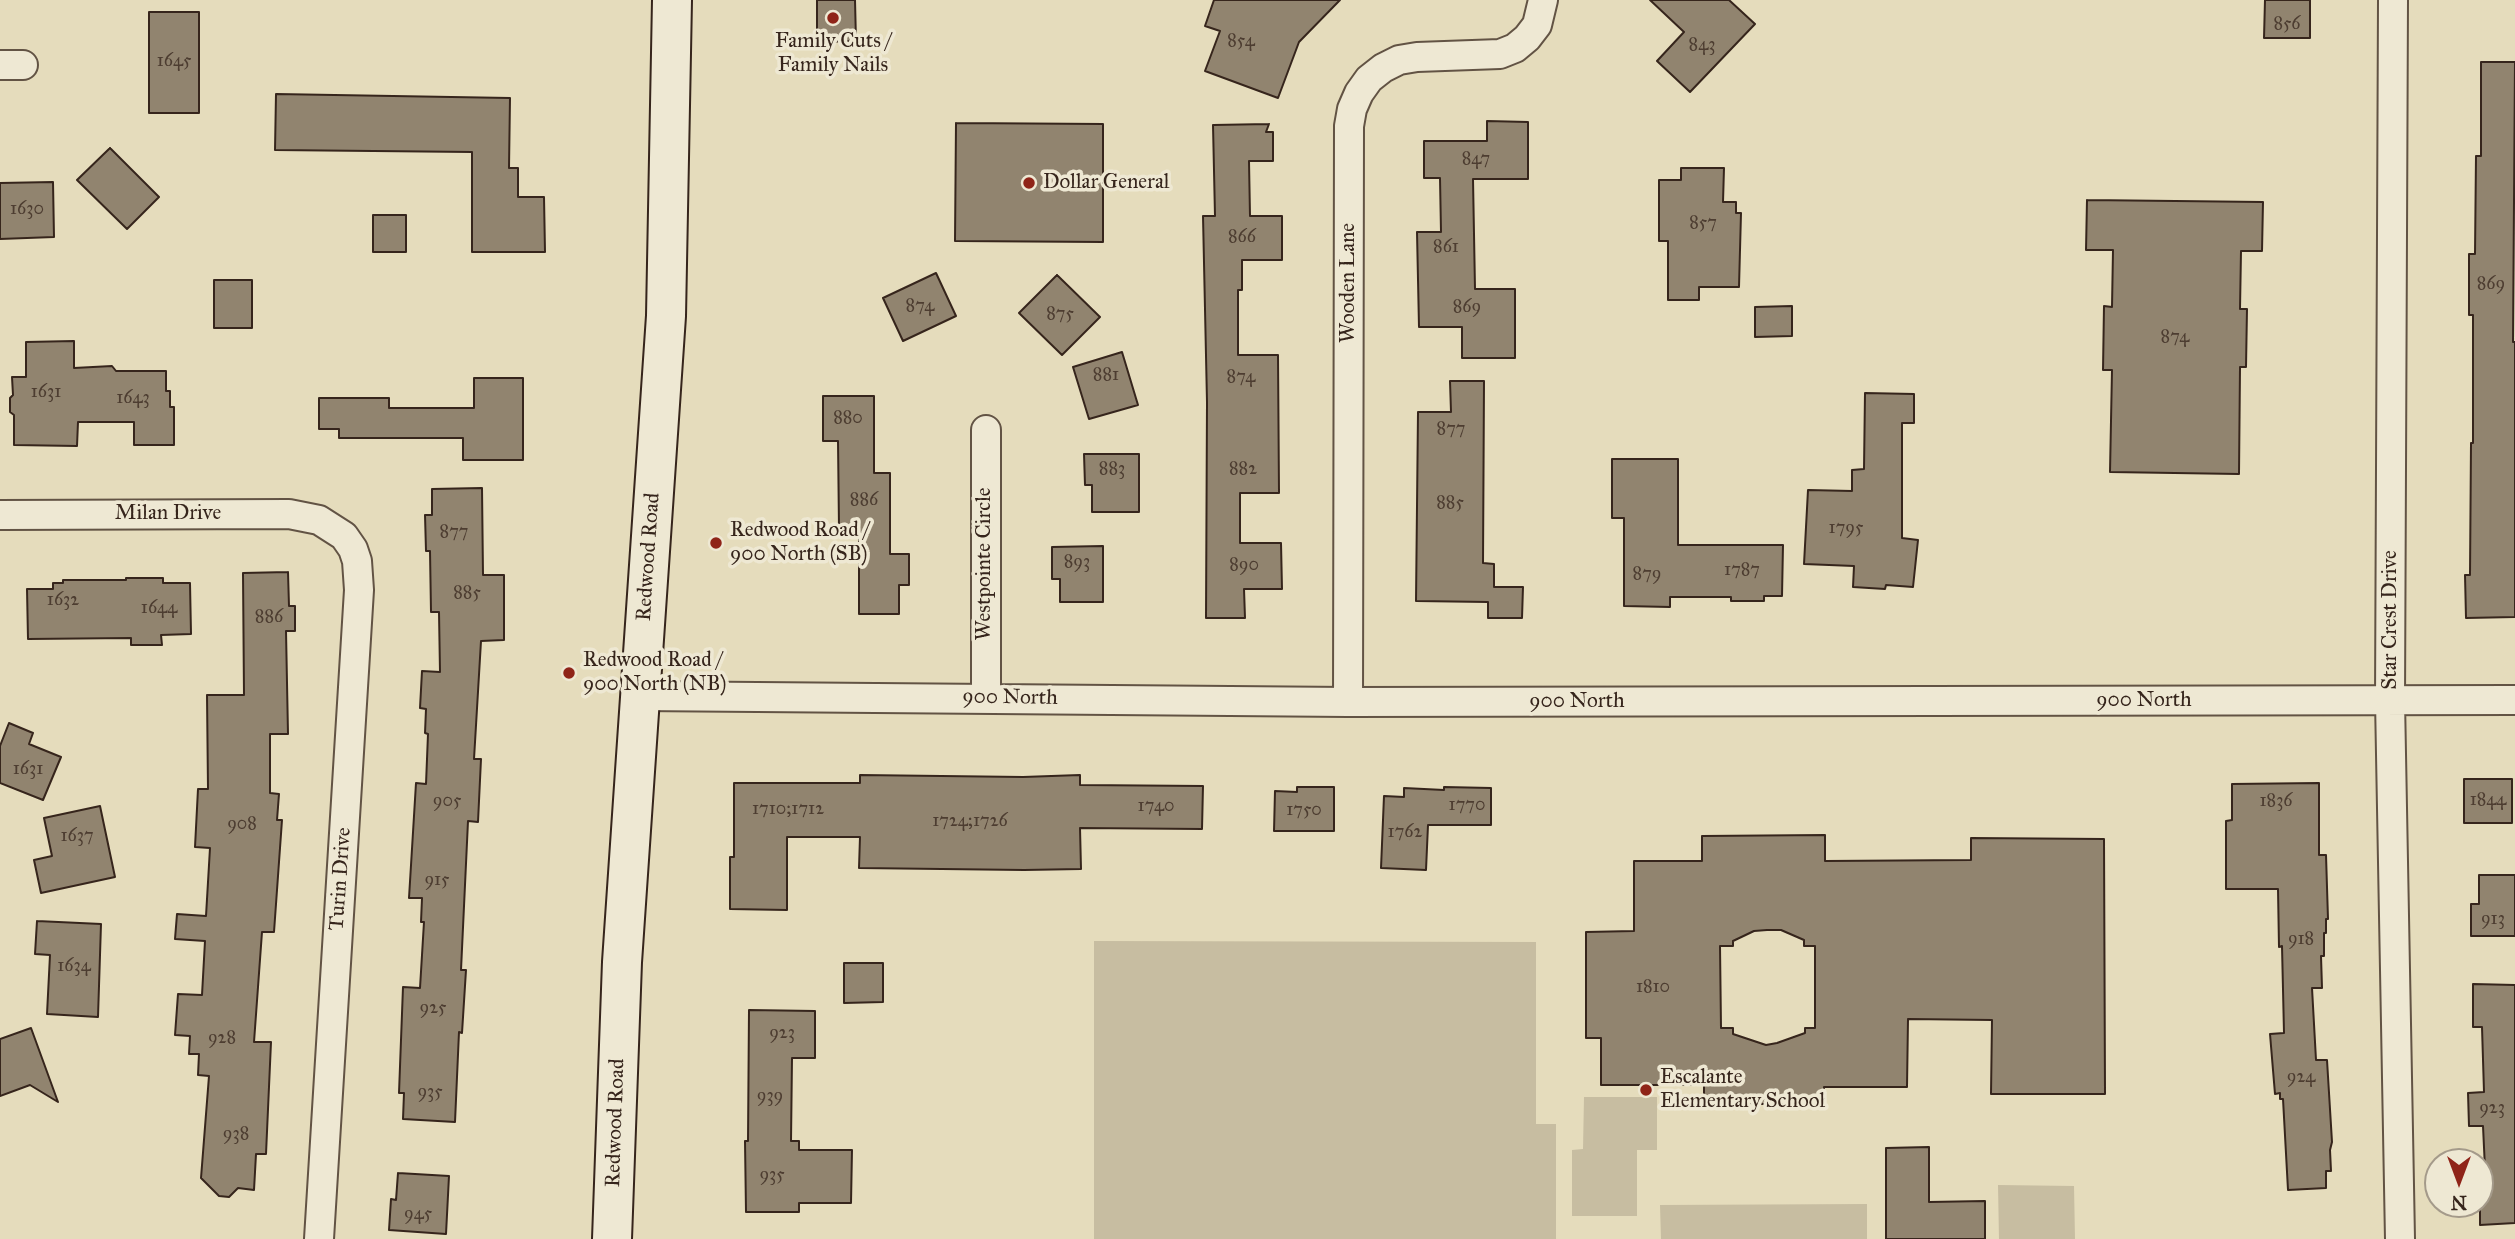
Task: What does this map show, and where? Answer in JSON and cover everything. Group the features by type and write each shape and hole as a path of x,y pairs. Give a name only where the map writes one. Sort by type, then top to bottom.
{"main road":[{"name":"Redwood Road","path":"612,1239 621,976 666,316 672,0"}],"street":[{"name":"Wooden Lane","path":"1348,702 1349,126 1352,109 1359,93 1370,79 1399,60 1500,54 1515,48 1527,38 1536,25 1543,0"},
{"name":"Star Crest Drive","path":"2393,0 2390,700 2400,1239"},
{"name":"Westpointe Circle","path":"986,430 986,698"},
{"name":"Milan Drive","path":"0,515 289,514 320,520 333,528"},
{"name":"Turin Drive","path":"319,1239 359,590 357,561 353,548 344,536 333,528"},
{"name":"900 North","path":"639,696 1348,702 2515,700"}],"shaded area":[{"path":"1094,941 1536,942 1536,1124 1556,1124 1556,1239 1094,1239"},
{"path":"1584,1097 1657,1097 1657,1150 1637,1150 1637,1216 1572,1216 1572,1150 1583,1149"},
{"path":"1998,1185 2074,1186 2075,1239 1999,1239"},
{"path":"1867,1204 1867,1239 1661,1239 1660,1205"}],"building":[{"name":"Family Cuts / Family Nails","path":"817,0 855,0 856,41 817,42"},
{"path":"1214,0 1340,0 1299,42 1278,98 1205,71 1220,31 1205,26"},
{"path":"1650,0 1729,0 1755,24 1690,92 1657,61 1684,32"},
{"path":"2265,0 2310,0 2310,38 2264,38"},
{"path":"149,12 199,12 199,113 149,113"},
{"path":"2481,62 2515,62 2515,617 2466,618 2465,575 2470,575 2473,443 2473,315 2469,315 2469,254 2475,254 2476,156 2481,156"},
{"path":"276,94 510,98 509,168 518,168 518,197 544,197 545,252 472,252 472,152 275,150"},
{"path":"1487,121 1528,122 1528,179 1473,179 1475,289 1515,289 1515,358 1462,358 1462,327 1419,327 1417,232 1441,232 1440,178 1424,178 1424,141 1487,141"},
{"name":"Dollar General","path":"956,123 1103,124 1103,242 955,241"},
{"path":"1269,124 1266,132 1273,132 1273,161 1249,161 1250,216 1282,216 1282,260 1242,260 1242,290 1238,290 1238,355 1278,355 1279,493 1240,493 1240,543 1281,543 1282,589 1244,589 1245,618 1206,618 1207,402 1203,216 1215,216 1213,125"},
{"path":"110,148 159,197 127,229 77,180"},
{"path":"1681,168 1724,168 1723,202 1736,202 1736,213 1741,213 1739,287 1699,287 1699,300 1668,300 1668,241 1659,241 1659,180 1681,180"},
{"path":"53,182 54,237 0,239 0,183"},
{"path":"2087,200 2263,202 2262,251 2241,251 2240,309 2247,309 2246,367 2240,367 2239,474 2110,472 2112,370 2103,370 2104,306 2112,307 2113,250 2086,250"},
{"path":"373,215 406,215 406,252 373,252"},
{"path":"936,273 956,316 903,341 883,298"},
{"path":"1057,275 1100,317 1062,355 1019,313"},
{"path":"214,280 252,280 252,328 214,328"},
{"path":"1792,306 1792,336 1755,337 1755,307"},
{"path":"74,341 74,368 112,366 116,371 166,371 166,391 170,391 170,407 174,407 174,445 134,445 134,422 78,422 77,446 14,445 14,415 10,412 12,377 26,377 26,342"},
{"path":"1122,352 1138,405 1089,419 1073,367"},
{"path":"474,378 523,378 523,460 463,460 463,438 339,438 339,429 319,429 319,398 389,398 389,408 474,408"},
{"path":"1450,381 1484,381 1483,563 1494,564 1494,587 1523,587 1522,618 1488,618 1488,602 1416,601 1418,412 1451,412"},
{"path":"1865,393 1914,394 1914,423 1902,423 1902,538 1918,540 1913,587 1853,587 1854,566 1804,564 1808,490 1852,491 1852,470 1864,469"},
{"path":"823,396 874,396 874,473 890,473 890,554 909,554 909,585 899,585 899,614 859,614 859,528 839,528 838,441 823,441"},
{"path":"1084,454 1139,454 1139,512 1092,512 1092,485 1085,485"},
{"path":"1612,459 1678,459 1678,545 1783,545 1782,596 1764,596 1764,601 1731,601 1731,597 1670,597 1670,607 1624,606 1624,518 1612,518"},
{"path":"482,488 483,575 504,575 504,640 481,641 474,759 481,759 478,822 468,821 461,970 466,970 462,1033 459,1032 455,1122 403,1119 404,1093 399,1093 403,987 420,988 424,922 421,922 422,898 409,898 416,783 426,784 428,734 425,733 426,709 420,708 422,671 440,672 439,612 431,612 430,551 426,551 425,515 432,515 432,489"},
{"path":"1103,546 1103,602 1060,602 1060,579 1052,579 1052,547"},
{"path":"288,572 289,606 295,606 295,631 286,631 288,734 270,734 270,793 279,794 277,820 282,820 274,932 262,932 254,1042 271,1042 266,1154 256,1154 254,1190 238,1188 229,1197 219,1196 201,1178 209,1076 198,1075 199,1054 189,1054 190,1036 175,1035 178,994 202,995 205,941 175,939 177,914 206,916 210,848 195,847 198,789 208,789 207,695 244,695 243,573"},
{"path":"163,578 163,583 190,583 191,634 161,635 162,645 131,645 131,638 28,639 27,589 53,589 53,583 63,583 63,580"},
{"path":"9,723 33,733 29,744 61,757 43,800 0,783 0,746"},
{"path":"860,775 1080,775 1080,785 1203,786 1202,829 1080,828 1081,869 859,868 860,837 787,837 787,910 730,909 730,857 734,857 734,783 860,783"},
{"path":"2464,779 2512,779 2512,823 2464,823"},
{"path":"2319,783 2319,855 2326,855 2328,919 2324,933 2324,956 2321,956 2322,988 2312,988 2316,1060 2327,1060 2331,1171 2326,1171 2326,1188 2288,1190 2283,1099 2280,1099 2280,1093 2275,1094 2270,1034 2284,1033 2278,889 2226,889 2226,821 2232,820 2232,784"},
{"path":"1297,787 1334,787 1334,831 1274,831 1275,791 1297,792"},
{"path":"1444,787 1491,788 1491,825 1428,825 1426,870 1381,868 1384,796 1404,797 1404,788 1444,790"},
{"path":"100,806 115,877 41,893 34,860 52,856 44,818"},
{"path":"1825,835 1825,861 1971,860 1971,838 2104,839 2105,1094 1991,1094 1992,1020 1908,1019 1907,1087 1824,1087 1824,1104 1704,1104 1704,1085 1601,1085 1601,1038 1586,1038 1586,932 1634,931 1634,861 1702,861 1702,836","holes":["1781,930 1804,940 1804,946 1815,946 1815,1028 1805,1028 1805,1033 1766,1045 1733,1034 1733,1028 1721,1028 1720,946 1733,946 1733,941 1754,931"]},
{"path":"2479,875 2515,875 2515,936 2471,936 2471,904 2479,904"},
{"path":"37,921 101,924 98,1017 47,1014 50,955 35,954"},
{"path":"844,963 883,963 883,1002 844,1003"},
{"path":"2473,984 2515,985 2515,1223 2480,1225 2480,1218 2494,1218 2494,1148 2484,1148 2483,1126 2469,1126 2468,1093 2484,1092 2482,1027 2473,1027"},
{"path":"749,1010 815,1011 815,1058 792,1058 791,1141 799,1141 799,1150 852,1150 851,1203 799,1203 799,1212 746,1212"},
{"path":"31,1028 58,1102 30,1085 0,1096 0,1039"},
{"path":"1929,1147 1929,1202 1985,1201 1985,1239 1886,1239 1886,1148"},
{"path":"398,1173 449,1176 446,1234 389,1230 391,1199 396,1200"}],"place":[{"name":"Family Cuts / Family Nails","path":"833,18"},
{"name":"Dollar General","path":"1029,183"},
{"name":"Redwood Road / 900 North (SB)","path":"716,543"},
{"name":"Redwood Road / 900 North (NB)","path":"569,673"},
{"name":"Escalante Elementary School","path":"1646,1090"}]}
